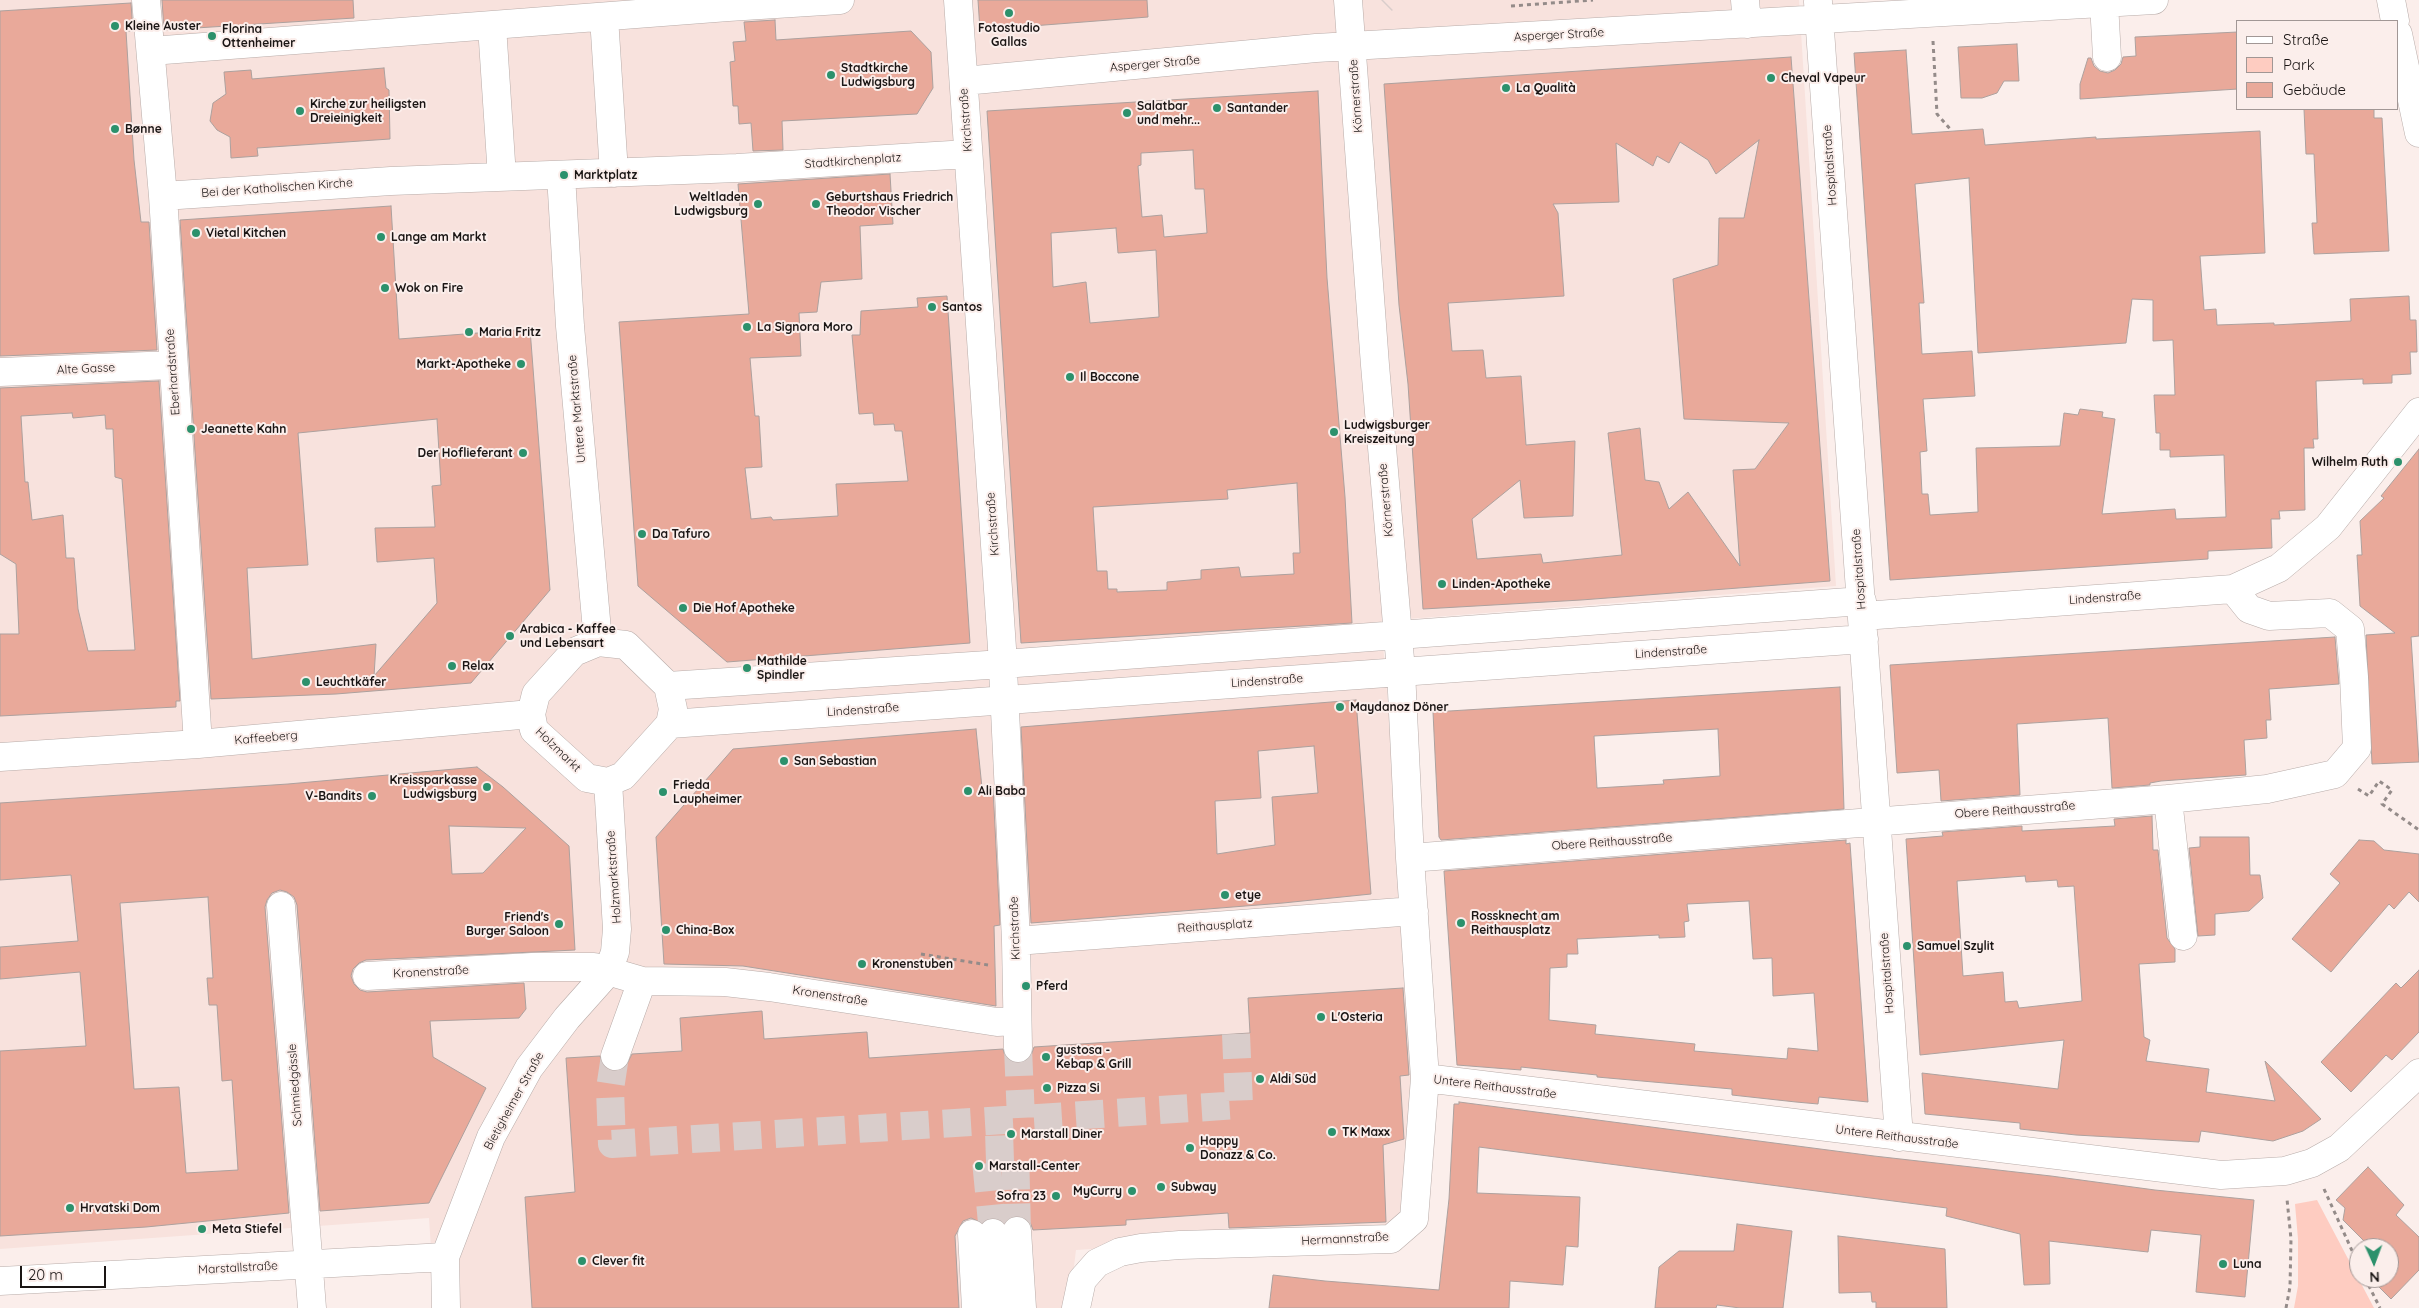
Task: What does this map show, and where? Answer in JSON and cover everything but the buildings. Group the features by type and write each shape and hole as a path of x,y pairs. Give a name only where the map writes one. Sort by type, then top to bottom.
{"street":[{"name":"Eberhardstraße","path":"146,0 163,196 172,365 198,744"},
{"path":"151,51 492,26 554,10 604,17 728,6 840,0"},
{"name":"Kirchstraße","path":"958,0 1003,664 1016,954 1018,1048"},
{"name":"Körnerstraße","path":"1348,0 1401,671 1414,911"},
{"name":"Asperger Straße","path":"964,81 1746,12 1819,9 1932,12 2154,0"},
{"path":"2390,0 2395,20"},
{"path":"2104,3 2107,57"},
{"name":"Hospitalstraße","path":"1819,9 1899,1137"},
{"path":"492,26 502,177 614,173 604,17"},
{"path":"2399,39 2419,133"},
{"name":"Stadtkirchenplatz","path":"614,173 737,168 968,154"},
{"name":"Untere Marktstraße","path":"561,175 570,326 598,642"},
{"name":"Bei der Katholischen Kirche","path":"163,196 391,181 502,177"},
{"name":"Alte Gasse","path":"0,372 172,365"},
{"name":"Lindenstraße","path":"670,724 1401,671 1863,619 2233,589 2279,568 2328,527 2419,412"},
{"path":"2233,589 2249,609 2269,616 2330,613 2350,630 2354,677 2356,748 2335,774"},
{"name":"Lindenstraße","path":"668,686 1398,635 1863,619"},
{"name":"Holzmarkt","path":"608,782 587,778 534,730 531,714 536,694 574,652 598,642 626,645 668,686"},
{"path":"608,782 623,776 670,724 673,709 668,686"},
{"name":"Kaffeeberg","path":"0,757 198,744 531,714"},
{"name":"Obere Reithausstraße","path":"1410,858 2268,789 2335,774"},
{"name":"Holzmarktstraße","path":"608,782 617,929 615,952 608,972"},
{"path":"2168,798 2183,936"},
{"name":"Schmiedgässle","path":"282,906 312,1308"},
{"name":"Reithausplatz","path":"1016,954 1414,911"},
{"name":"Hermannstraße","path":"1076,1305 1082,1280 1097,1263 1120,1252 1142,1248 1391,1239 1414,1219 1425,1078 1414,911"},
{"name":"Kronenstraße","path":"367,976 532,967 594,967 642,981 725,982 996,1022 1017,1021"},
{"name":"Bietigheimer Straße","path":"446,1308 445,1257 491,1137 529,1068 567,1018 608,972"},
{"path":"616,1056 642,981"},
{"name":"Untere Reithausstraße","path":"1425,1078 2220,1175 2285,1171 2312,1163 2339,1148 2419,1074"},
{"path":"976,1308 994,1233"},
{"path":"994,1233 998,1308"},
{"path":"994,1233 1022,1308"},
{"name":"Marstallstraße","path":"0,1281 445,1257"}],"path":[{"path":"1932,12 1937,114 1952,131"},
{"path":"2335,774 2369,796 2379,781 2386,785 2392,790 2382,804 2419,830"},
{"path":"921,954 995,966 1016,954"},
{"path":"2312,1163 2349,1244"},
{"path":"2285,1171 2291,1239 2290,1287 2286,1308"},
{"path":"2370,1288 2380,1308"}],"shaded area":[{"path":"0,0 1799,0 1836,586 1381,621 1420,1088 1404,1219 1388,1230 1076,1250 1069,1308 435,1308 429,1218 0,1249"}],"green space":[{"path":"2317,1200 2349,1261 2349,1288 2363,1288 2374,1308 2294,1308 2298,1286 2298,1239 2295,1204"}],"tunnel":[{"path":"1018,1048 1021,1119 1239,1105 1236,1034"},
{"path":"615,1056 610,1089 612,1144 1021,1119"},
{"path":"993,1233 985,1150 1015,1149 1017,1231"}],"place":[{"name":"Fotostudio Gallas","path":"1009,13"},
{"name":"Kleine Auster","path":"115,26"},
{"name":"Florina Ottenheimer","path":"212,36"},
{"name":"Stadtkirche Ludwigsburg","path":"831,75"},
{"name":"Cheval Vapeur","path":"1771,78"},
{"name":"La Qualità","path":"1506,88"},
{"name":"Santander","path":"1217,108"},
{"name":"Kirche zur heiligsten Dreieinigkeit","path":"300,111"},
{"name":"Salatbar und mehr...","path":"1127,113"},
{"name":"Bønne","path":"115,129"},
{"name":"Marktplatz","path":"564,175"},
{"name":"Weltladen Ludwigsburg","path":"758,204"},
{"name":"Geburtshaus Friedrich Theodor Vischer","path":"816,204"},
{"name":"Vietal Kitchen","path":"196,233"},
{"name":"Lange am Markt","path":"381,237"},
{"name":"Wok on Fire","path":"385,288"},
{"name":"Santos","path":"932,307"},
{"name":"La Signora Moro","path":"747,327"},
{"name":"Maria Fritz","path":"469,332"},
{"name":"Markt-Apotheke","path":"521,364"},
{"name":"Il Boccone","path":"1070,377"},
{"name":"Jeanette Kahn","path":"191,429"},
{"name":"Ludwigsburger Kreiszeitung","path":"1334,432"},
{"name":"Der Hoflieferant","path":"523,453"},
{"name":"Wilhelm Ruth","path":"2398,462"},
{"name":"Da Tafuro","path":"642,534"},
{"name":"Linden-Apotheke","path":"1442,584"},
{"name":"Die Hof Apotheke","path":"683,608"},
{"name":"Arabica - Kaffee und Lebensart","path":"510,636"},
{"name":"Relax","path":"452,666"},
{"name":"Mathilde Spindler","path":"747,668"},
{"name":"Leuchtkäfer","path":"306,682"},
{"name":"Maydanoz Döner","path":"1340,707"},
{"name":"San Sebastian","path":"784,761"},
{"name":"Kreissparkasse Ludwigsburg","path":"487,787"},
{"name":"Ali Baba","path":"968,791"},
{"name":"Frieda Laupheimer","path":"663,792"},
{"name":"V-Bandits","path":"372,796"},
{"name":"etye","path":"1225,895"},
{"name":"Rossknecht am Reithausplatz","path":"1461,923"},
{"name":"Friend's Burger Saloon","path":"559,924"},
{"name":"China-Box","path":"666,930"},
{"name":"Samuel Szylit","path":"1907,946"},
{"name":"Kronenstuben","path":"862,964"},
{"name":"Pferd","path":"1026,986"},
{"name":"L'Osteria","path":"1321,1017"},
{"name":"gustosa - Kebap & Grill","path":"1046,1057"},
{"name":"Aldi Süd","path":"1260,1079"},
{"name":"Pizza Si","path":"1047,1088"},
{"name":"TK Maxx","path":"1332,1132"},
{"name":"Marstall Diner","path":"1011,1134"},
{"name":"Happy Donazz & Co.","path":"1190,1148"},
{"name":"Marstall-Center","path":"979,1166"},
{"name":"Subway","path":"1161,1187"},
{"name":"MyCurry","path":"1132,1191"},
{"name":"Sofra 23","path":"1056,1196"},
{"name":"Hrvatski Dom","path":"70,1208"},
{"name":"Meta Stiefel","path":"202,1229"},
{"name":"Clever fit","path":"582,1261"},
{"name":"Luna","path":"2223,1264"}]}
